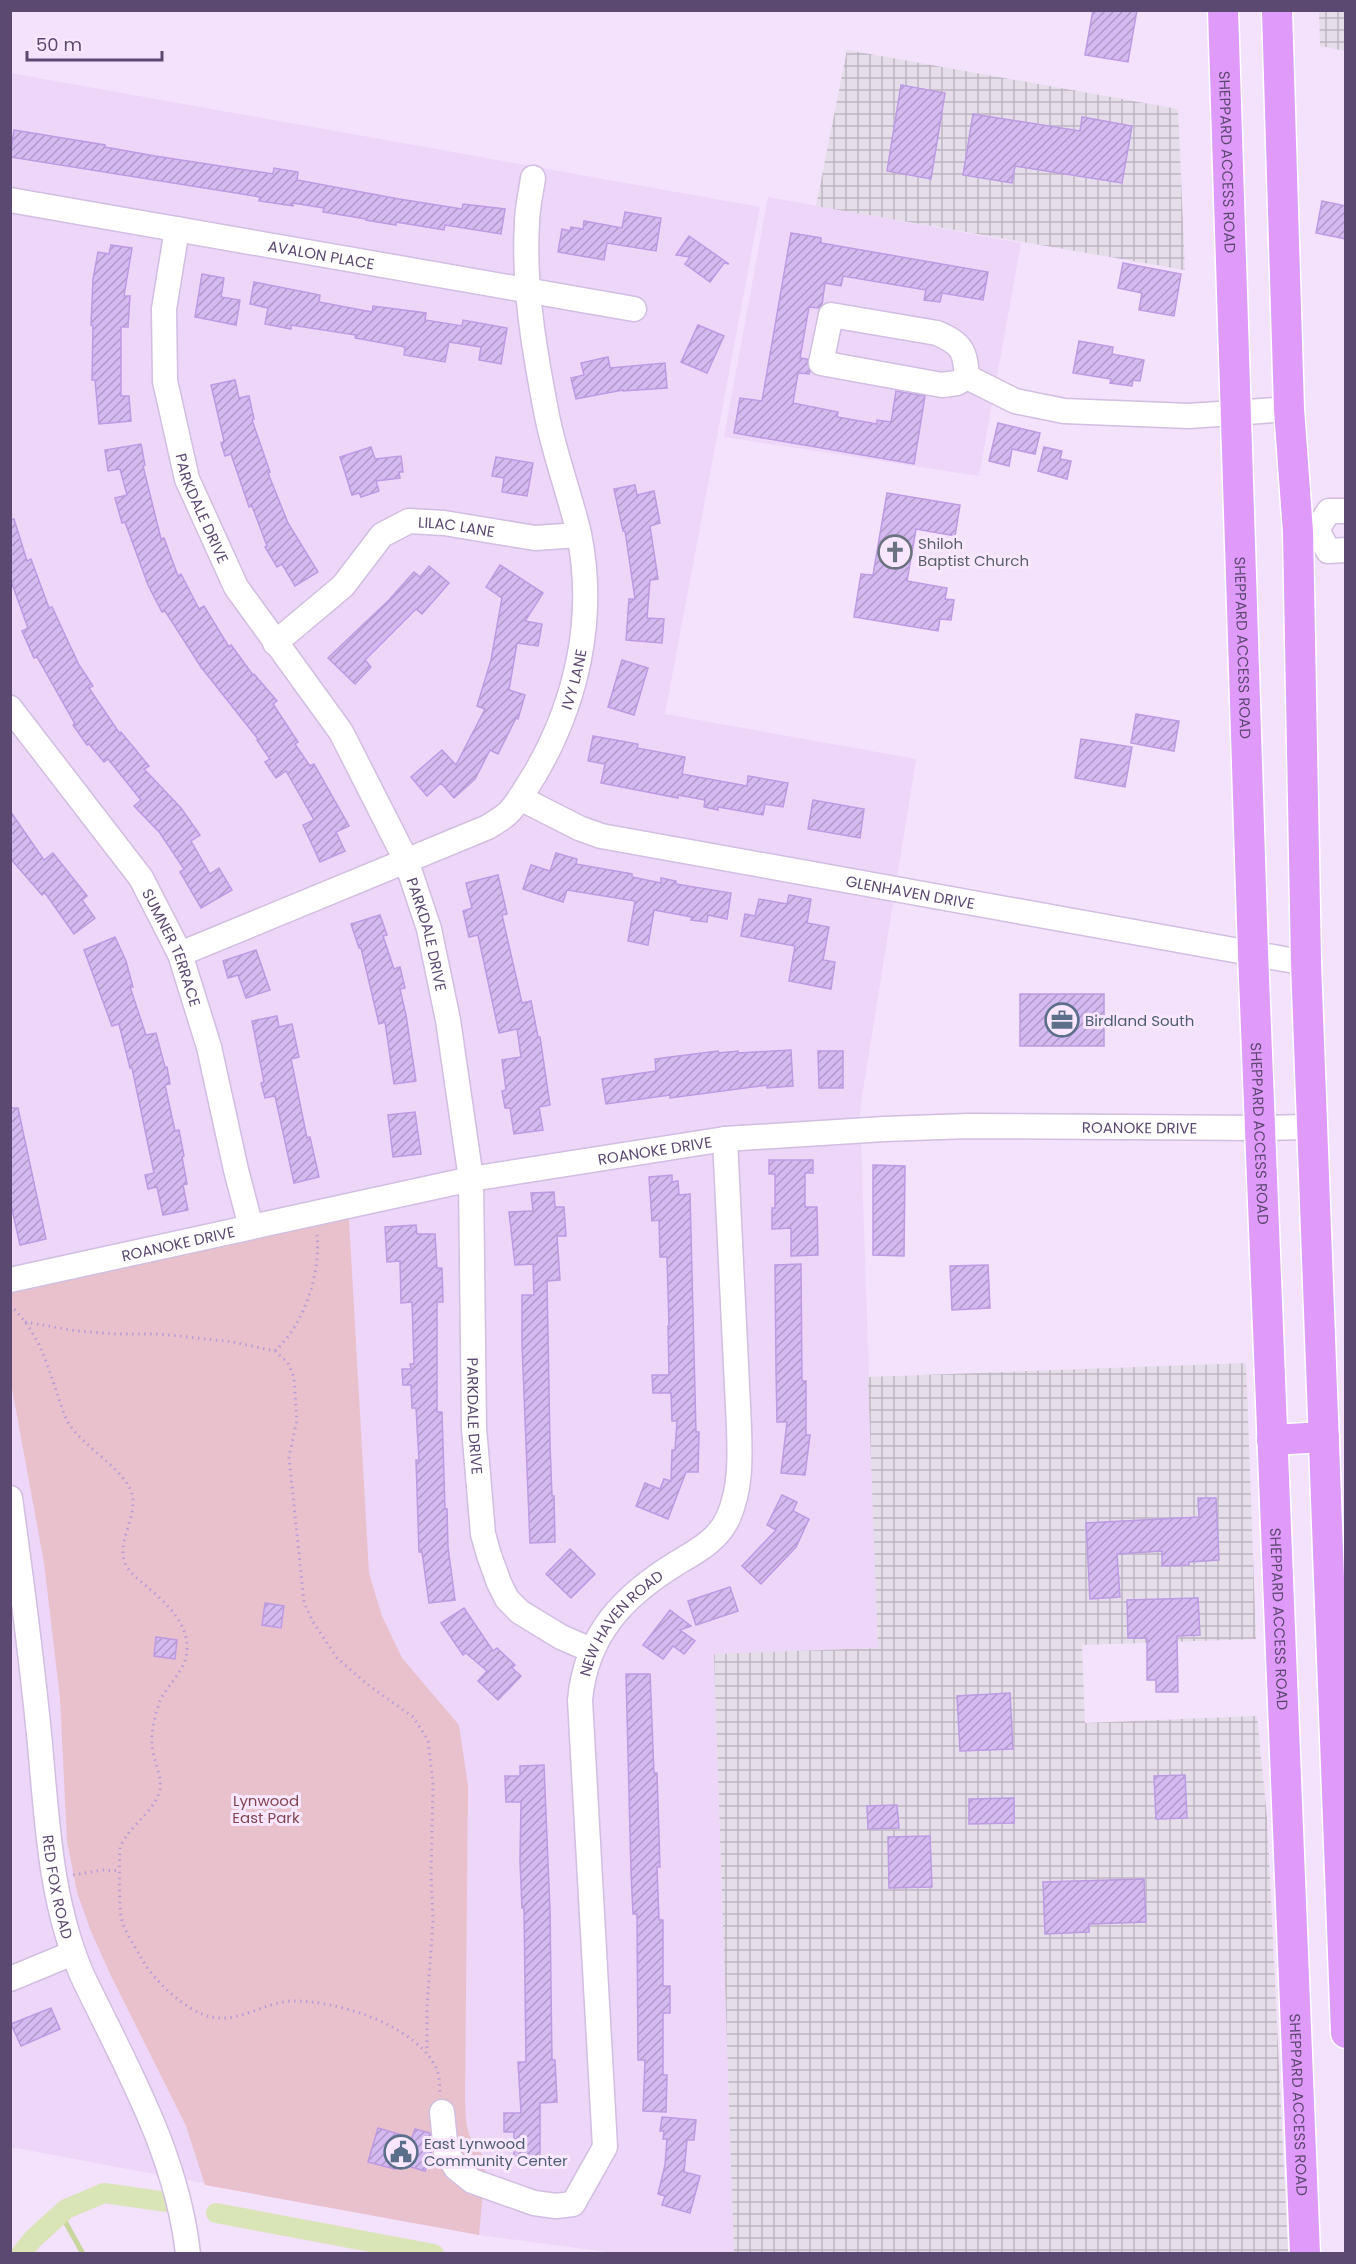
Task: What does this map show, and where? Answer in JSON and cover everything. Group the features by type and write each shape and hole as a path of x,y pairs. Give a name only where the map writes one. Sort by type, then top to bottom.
{"main road":[{"name":"SHEPPARD ACCESS ROAD","path":"1223,10 1253,953 1305,2253"},
{"path":"1277,10 1289,409 1307,530 1306,963 1346,2033"},
{"path":"1272,1440 1324,1437"},
{"path":"1286,1775 1336,1772"}],"street":[{"name":"IVY LANE","path":"180,954 488,827 508,812 520,798 551,746 568,703 580,663 585,609 579,535 547,418 528,291 526,222 534,178"},
{"name":"AVALON PLACE","path":"10,200 634,309"},
{"name":"PARKDALE DRIVE","path":"177,229 164,309 165,381 187,479 236,587 275,644 341,732 406,860 429,929 448,1020 471,1179 474,1428 483,1534 499,1583 507,1599 520,1612 561,1637 591,1650"},
{"path":"831,315 937,333 952,340 965,355 967,377 957,383 942,385 821,363 831,315"},
{"path":"967,377 1015,401 1064,411 1189,416 1289,409"},
{"path":"1346,511 1329,511 1307,530 1328,551 1346,550"},
{"name":"LILAC LANE","path":"275,644 343,586 382,534 409,521 444,522 535,538 579,535"},
{"name":"SUMNER TERRACE","path":"10,708 141,878 180,954 209,1047 251,1227"},
{"name":"GLENHAVEN DRIVE","path":"520,798 579,828 601,836 1306,963"},
{"name":"ROANOKE DRIVE","path":"10,1280 471,1179 725,1138 884,1128 968,1126 1312,1127"},
{"name":"NEW HAVEN ROAD","path":"442,2112 446,2151 456,2168 472,2181 534,2203 556,2206 573,2204 605,2146 580,1700 582,1680 591,1650 607,1623 626,1600 701,1549 717,1534 727,1520 736,1495 740,1464 739,1427 725,1138"},
{"name":"RED FOX ROAD","path":"10,1498 28,1624 45,1819 60,1910 73,1953 156,2128 179,2201 189,2253"},
{"path":"10,1979 73,1953"}],"path":[{"path":"275,1351 286,1342 297,1323 312,1284 318,1246 315,1213"},
{"path":"10,1305 39,1341 67,1422 82,1442 125,1480 131,1491 133,1502 123,1547 124,1561 129,1571 154,1592 183,1624 187,1648 185,1663 161,1700 152,1744 160,1783 159,1794 120,1848 121,1918 142,1959 158,1980 191,2008 207,2016 221,2019 236,2017 278,2003 292,2001 329,2006 366,2016 399,2030 427,2053 438,2072 442,2112"},
{"path":"25,1322 77,1331 160,1334 233,1342 275,1351 288,1363 294,1378 297,1420 289,1457 304,1602 313,1622 337,1658 367,1684 413,1717 428,1740 433,1784 431,1875 433,1921 427,2006 427,2053"},
{"path":"54,1879 102,1870 121,1871"}],"shaded area":[{"path":"1319,11 1345,11 1345,51 1320,46"},
{"path":"847,50 1178,109 1185,270 816,206"},
{"path":"10,73 760,207 665,714 916,759 860,1109 878,1648 714,1654 734,2253 615,2253 479,2235 11,2147"},
{"path":"768,197 1021,243 979,476 724,437"},
{"path":"1246,1363 1256,1639 1082,1645 1085,1723 1257,1716 1267,1817 1288,2253 734,2253 714,1654 878,1648 868,1377"}],"green space":[{"name":"Lynwood East Park","path":"349,1219 369,1573 382,1616 402,1658 459,1725 468,1786 465,2098 470,2137 486,2158 479,2235 205,2185 186,2126 90,1929 77,1892 67,1841 60,1698 44,1563 11,1383 10,1293"}],"building":[{"path":"1093,10 1137,10 1128,62 1085,55"},
{"path":"901,85 945,93 931,179 887,171"},
{"path":"973,114 1080,131 1082,117 1132,126 1122,183 1015,166 1012,183 963,175"},
{"path":"14,130 155,156 273,174 274,168 298,172 297,180 399,199 462,209 463,204 505,209 501,234 445,225 444,230 396,222 396,225 323,212 324,208 259,201 260,197 10,157"},
{"path":"1322,201 1346,206 1346,239 1316,233"},
{"path":"625,212 661,218 656,251 607,243 604,260 558,252 562,229 570,231 571,227 583,229 584,221 622,228"},
{"path":"791,233 821,238 821,243 988,272 983,300 942,293 940,302 924,300 926,290 843,276 841,286 825,283 822,305 819,308 809,307 800,358 807,359 810,371 809,374 798,373 793,403 838,412 837,417 877,424 877,420 891,422 896,391 925,396 914,464 734,433 740,398 762,401"},
{"path":"689,236 729,264 724,263 710,282 685,264 690,257 676,255"},
{"path":"111,245 132,248 124,296 130,296 128,327 121,327 121,396 129,396 131,421 99,424 95,380 92,380 93,279 98,252 109,254"},
{"path":"1123,263 1181,274 1174,316 1139,310 1142,293 1118,288"},
{"path":"202,274 224,278 221,297 240,300 236,325 195,317"},
{"path":"254,282 320,295 319,302 372,312 373,306 426,313 425,320 462,326 463,320 507,328 501,364 479,360 481,347 449,342 445,362 404,355 405,347 355,338 356,335 291,325 291,329 265,324 268,308 250,304"},
{"path":"698,325 724,336 707,373 681,362"},
{"path":"1079,341 1113,347 1112,354 1144,360 1140,381 1133,380 1132,386 1110,383 1111,379 1073,373"},
{"path":"608,357 610,368 665,363 667,388 623,390 576,399 571,378 584,375 581,363"},
{"path":"235,380 239,398 249,396 254,419 252,420 270,472 268,473 288,523 318,572 295,586 282,564 277,567 265,547 267,546 252,506 249,507 231,454 225,456 221,443 224,441 211,385"},
{"path":"998,423 1040,433 1035,454 1012,449 1009,466 989,461"},
{"path":"141,444 145,465 143,466 161,539 164,538 178,576 181,574 199,609 204,606 229,647 231,645 253,675 277,701 273,704 298,742 295,744 310,766 314,764 349,826 336,832 345,851 320,862 303,825 314,820 286,771 276,778 265,762 270,759 258,739 201,667 165,611 162,612 148,585 125,522 122,523 115,498 127,495 120,469 108,471 105,450"},
{"path":"371,447 375,459 401,456 403,472 399,472 400,478 376,481 379,491 361,497 359,493 352,495 340,457"},
{"path":"1044,447 1062,451 1060,459 1071,461 1067,479 1038,471"},
{"path":"496,457 533,463 527,496 502,492 504,478 492,476"},
{"path":"635,485 637,495 654,491 660,523 650,526 658,579 650,580 647,618 664,619 662,643 626,640 629,599 635,599 625,531 623,531 614,489"},
{"name":"Shiloh Baptist Church","path":"887,493 960,505 955,536 916,529 907,581 947,588 945,599 954,600 951,620 940,619 938,631 854,617 861,574 873,575"},
{"path":"14,519 27,561 31,559 49,608 52,607 79,665 93,686 89,688 120,734 121,732 149,766 144,769 181,808 200,835 191,841 210,874 219,868 232,890 201,908 180,872 184,869 160,833 134,806 141,800 108,759 104,762 89,744 87,745 73,725 75,724 37,657 34,658 22,631 28,628 10,578 10,520"},
{"path":"500,565 543,593 525,621 542,624 538,646 517,643 509,690 525,695 518,719 516,718 498,754 490,750 475,779 454,798 441,783 427,796 411,777 442,750 456,765 485,709 477,706 491,660 502,598 486,587"},
{"path":"429,566 449,583 422,614 416,609 365,660 371,667 355,684 328,658 389,600 414,572 420,577"},
{"path":"622,660 648,668 634,715 608,707"},
{"path":"1136,714 1179,721 1174,751 1131,743"},
{"path":"593,736 638,744 637,748 685,757 682,774 747,786 748,776 788,783 783,807 765,804 763,815 718,807 718,810 704,807 705,800 678,795 678,798 601,783 605,764 588,761"},
{"path":"1081,739 1132,747 1125,787 1075,778"},
{"path":"813,800 864,809 860,838 808,829"},
{"path":"10,811 44,860 53,853 87,896 82,900 95,918 74,934 45,893 42,895 10,858"},
{"path":"556,853 577,859 576,864 632,874 632,877 661,883 661,878 676,881 676,884 731,893 727,919 708,915 707,922 654,910 648,945 628,941 635,901 567,890 563,902 523,889 531,865 550,871"},
{"path":"498,875 507,914 502,915 522,1003 531,1001 538,1037 540,1037 550,1105 539,1107 543,1130 514,1134 510,1108 505,1108 502,1091 506,1090 502,1060 521,1057 517,1029 499,1033 478,935 469,937 463,911 472,908 466,883"},
{"path":"789,895 811,899 807,923 829,927 823,960 835,962 831,989 789,981 795,946 741,936 745,914 755,916 759,899 787,904"},
{"path":"380,915 387,935 383,936 394,969 400,967 405,988 400,989 416,1081 394,1084 385,1022 379,1024 361,948 359,948 351,924"},
{"path":"115,937 126,961 133,987 130,987 146,1035 156,1033 165,1067 167,1067 170,1084 165,1085 175,1131 179,1130 184,1156 182,1157 187,1184 183,1185 188,1210 163,1215 157,1187 148,1189 145,1175 154,1173 132,1068 130,1068 119,1024 112,1026 84,950"},
{"path":"256,950 270,990 246,998 238,975 228,978 223,961"},
{"name":"Birdland South","path":"1020,994 1104,994 1104,1046 1020,1046"},
{"path":"277,1016 279,1027 292,1024 299,1057 291,1059 307,1138 310,1137 319,1177 294,1183 275,1096 265,1098 261,1083 264,1082 252,1021"},
{"path":"791,1050 793,1086 767,1088 767,1085 606,1104 602,1079 656,1071 655,1059 718,1051 719,1053 738,1051 738,1053"},
{"path":"818,1051 843,1051 843,1088 819,1088"},
{"path":"10,1108 18,1108 46,1239 20,1245 10,1200"},
{"path":"415,1112 421,1154 393,1157 388,1115"},
{"path":"769,1160 813,1160 813,1173 805,1173 805,1207 817,1207 818,1255 791,1256 791,1228 772,1229 772,1208 775,1208 775,1174 769,1174"},
{"path":"873,1165 905,1166 904,1256 873,1255"},
{"path":"672,1175 672,1182 678,1181 679,1195 690,1194 696,1432 699,1432 698,1472 686,1472 668,1519 636,1506 645,1483 660,1489 664,1479 671,1481 672,1450 675,1450 677,1421 672,1421 671,1393 653,1393 652,1375 669,1375 669,1326 667,1257 660,1257 659,1220 652,1221 649,1177"},
{"path":"554,1192 555,1207 564,1207 566,1236 557,1236 560,1280 547,1281 550,1445 555,1542 530,1543 522,1295 534,1295 533,1264 515,1265 509,1212 533,1211 531,1193"},
{"path":"416,1225 417,1234 435,1234 437,1268 442,1268 443,1302 437,1302 437,1412 442,1412 445,1509 447,1509 448,1547 455,1600 429,1603 422,1552 419,1552 416,1460 419,1460 416,1408 412,1408 411,1385 403,1385 402,1369 411,1369 410,1364 414,1364 412,1302 401,1303 400,1261 387,1262 385,1227"},
{"path":"801,1264 802,1381 806,1381 806,1435 810,1435 805,1475 781,1473 787,1422 777,1422 775,1265"},
{"path":"988,1265 990,1308 952,1310 950,1266"},
{"path":"782,1495 797,1502 793,1511 809,1519 796,1547 761,1584 742,1566 776,1530 767,1525"},
{"path":"1198,1498 1216,1498 1219,1560 1189,1562 1189,1565 1162,1566 1162,1551 1117,1554 1120,1597 1090,1599 1086,1523 1199,1517"},
{"path":"570,1549 595,1574 571,1598 546,1574"},
{"path":"730,1587 738,1611 696,1625 688,1601"},
{"path":"1198,1598 1200,1635 1177,1636 1178,1692 1156,1692 1156,1680 1147,1680 1147,1638 1128,1638 1127,1600"},
{"path":"265,1603 284,1606 281,1628 262,1625"},
{"path":"464,1608 493,1651 497,1648 515,1665 512,1668 521,1676 498,1700 478,1681 487,1671 466,1653 463,1655 441,1623"},
{"path":"670,1610 691,1626 680,1630 695,1641 684,1654 673,1646 663,1659 643,1645"},
{"path":"156,1637 177,1640 175,1659 154,1656"},
{"path":"626,1674 650,1674 654,1773 657,1773 660,1867 657,1867 659,1920 663,1920 663,1986 670,1986 670,2013 663,2013 663,2075 667,2075 666,2112 643,2111 645,2060 638,2060 637,1914 633,1914 631,1872"},
{"path":"1010,1693 1013,1749 960,1751 957,1696"},
{"path":"544,1765 550,1911 552,2060 555,2060 557,2102 540,2103 540,2156 514,2157 514,2132 504,2132 504,2113 521,2113 518,2062 526,2062 524,1908 522,1908 520,1861 521,1802 506,1802 505,1776 520,1776 520,1766"},
{"path":"1185,1775 1187,1818 1156,1819 1154,1776"},
{"path":"1014,1798 1014,1823 969,1824 969,1799"},
{"path":"897,1805 899,1828 868,1829 867,1806"},
{"path":"930,1836 932,1887 889,1888 888,1837"},
{"path":"1144,1879 1146,1922 1089,1924 1089,1932 1045,1934 1043,1882"},
{"path":"51,2008 60,2029 21,2046 11,2024"},
{"path":"662,2117 696,2120 694,2140 687,2140 684,2172 700,2176 690,2213 662,2205 665,2196 658,2194 665,2165 667,2139 663,2139 664,2131 660,2131"},
{"name":"East Lynwood Community Center","path":"378,2128 412,2138 415,2129 430,2133 432,2150 425,2171 397,2163 395,2169 368,2162"}],"waterway":[{"path":"21,2254 33,2239 66,2209 104,2193 167,2202"},
{"path":"216,2213 434,2254"},
{"path":"61,2214 83,2254"}],"place":[{"name":"Shiloh Baptist Church","path":"895,552"},
{"name":"Birdland South","path":"1062,1020"},
{"name":"East Lynwood Community Center","path":"401,2152"}]}
